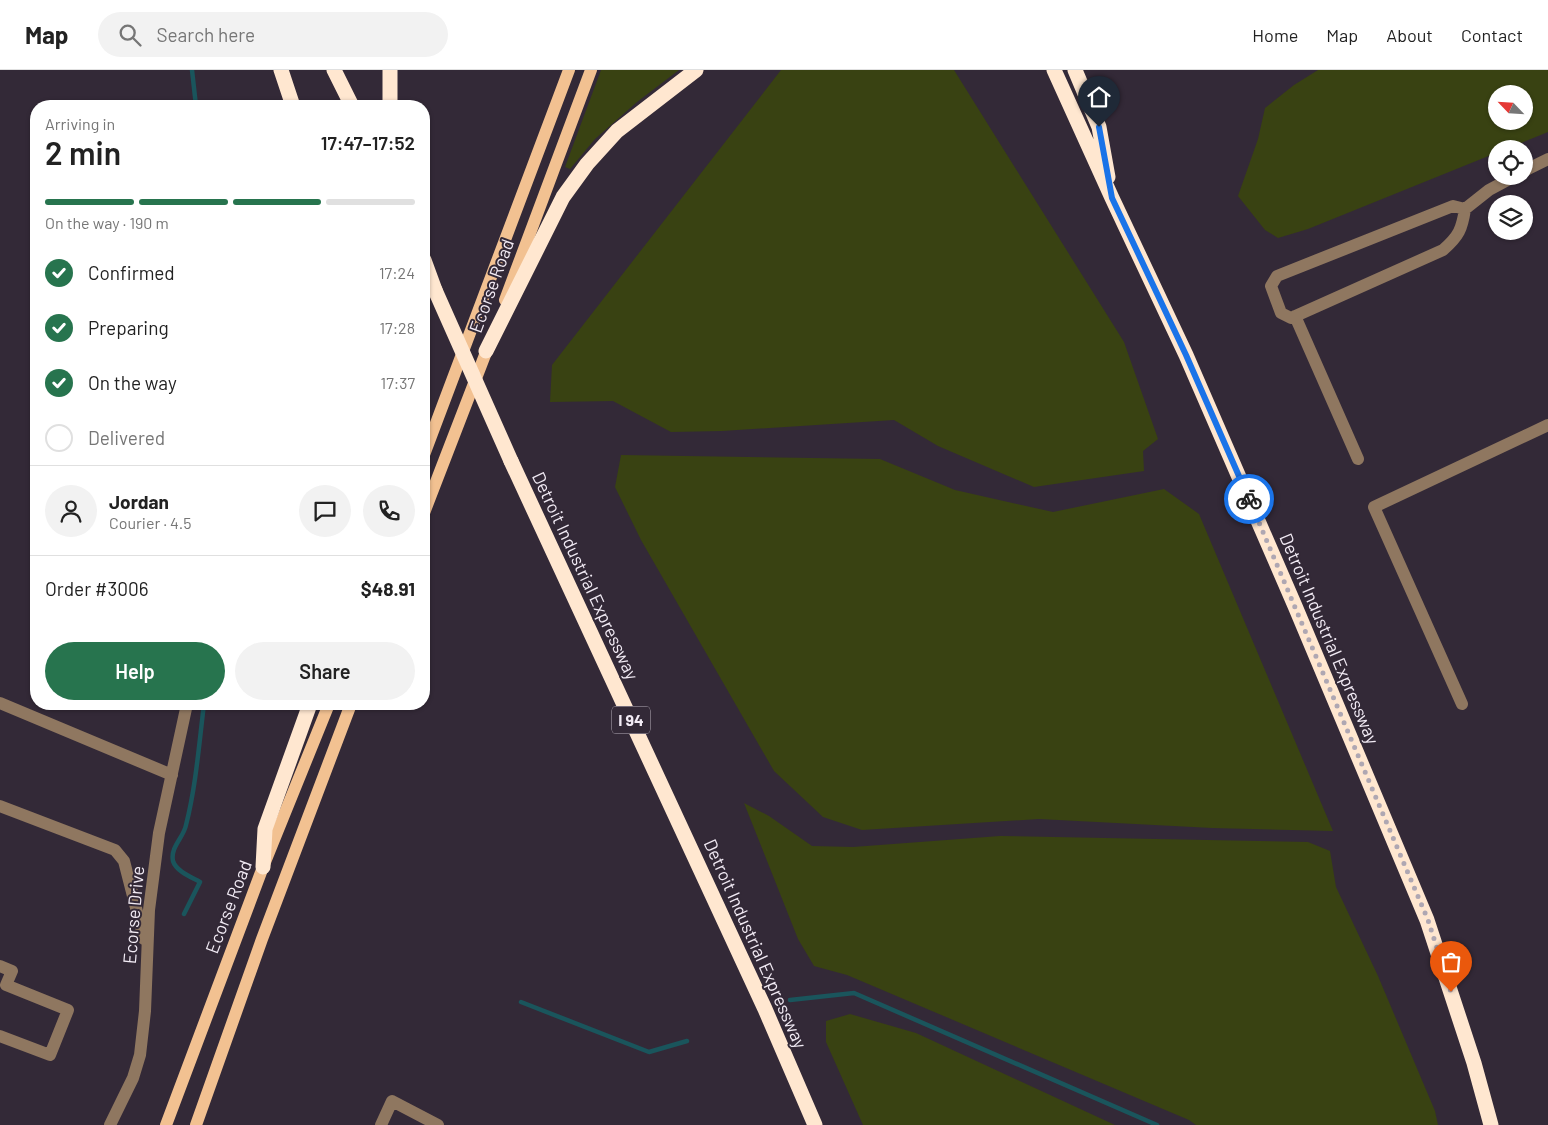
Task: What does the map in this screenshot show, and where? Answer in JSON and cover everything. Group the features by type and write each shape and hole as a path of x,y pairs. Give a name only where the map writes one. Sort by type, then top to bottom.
{"highway":[{"path":"281,70 291,100"},
{"path":"334,70 349,100"},
{"path":"390,70 390,100"},
{"path":"486,351 562,197 587,164 617,131 696,70"},
{"name":"Detroit Industrial Expressway","path":"1054,70 1186,355 1428,920 1474,1063 1491,1125"},
{"path":"1076,70 1099,127 1112,198"},
{"name":"Detroit Industrial Expressway","path":"430,276 511,461 765,1009 815,1125"},
{"path":"263,867 265,830 308,710"}],"main road":[{"name":"Ecorse Road","path":"430,439 569,70"},
{"name":"Ecorse Road","path":"430,497 591,70"},
{"name":"Ecorse Road","path":"166,1125 263,867 327,710"},
{"path":"196,1125 262,939 349,710"}],"lane":[{"path":"1533,167 1548,159"},
{"path":"1465,209 1453,206 1277,276 1271,286 1281,313 1290,318 1443,250 1454,240 1462,228 1465,209 1498,185"},
{"path":"1295,316 1358,459"},
{"path":"1462,704 1374,508 1548,425"},
{"path":"0,703 172,776"},
{"name":"Ecorse Drive","path":"110,1125 134,1078 140,1055 145,1011 149,910 158,842 187,710"},
{"path":"0,806 115,850 124,861 147,951"},
{"path":"0,966 12,971 6,985 68,1010 50,1055 0,1036"},
{"path":"381,1125 392,1101 438,1125"}],"green space":[{"path":"601,70 679,70 637,102 595,139 570,169 565,167"},
{"path":"781,70 954,70 1124,342 1158,439 1143,451 1144,471 1034,487 938,446 894,420 722,431 671,432 613,401 550,402 552,365"},
{"path":"1318,70 1548,70 1548,132 1528,140 1488,140 1488,156 1308,229 1278,238 1265,230 1238,196 1258,139 1265,108 1294,85"},
{"path":"621,455 880,459 955,490 1053,512 1164,489 1199,514 1333,831 1212,828 1039,819 862,830 823,817 774,771 641,540 615,487"},
{"path":"744,803 769,816 812,846 853,847 1000,836 1308,842 1330,851 1336,887 1378,976 1435,1111 1438,1125 1196,1125 1189,1120 847,975 814,966 798,939"},
{"path":"850,1014 916,1033 1115,1125 863,1125 826,1042 826,1021"}],"waterway":[{"path":"192,70 195,100"},
{"path":"184,914 200,882 177,868 173,861 173,851 185,829 197,765 203,710"},
{"path":"790,1000 854,993 1157,1125"},
{"path":"521,1002 649,1052 687,1041"}],"way so far":[{"path":"1249,499 1428,920 1451,992"}],"route":[{"path":"1099,127 1112,198 1186,355 1249,499"}]}
